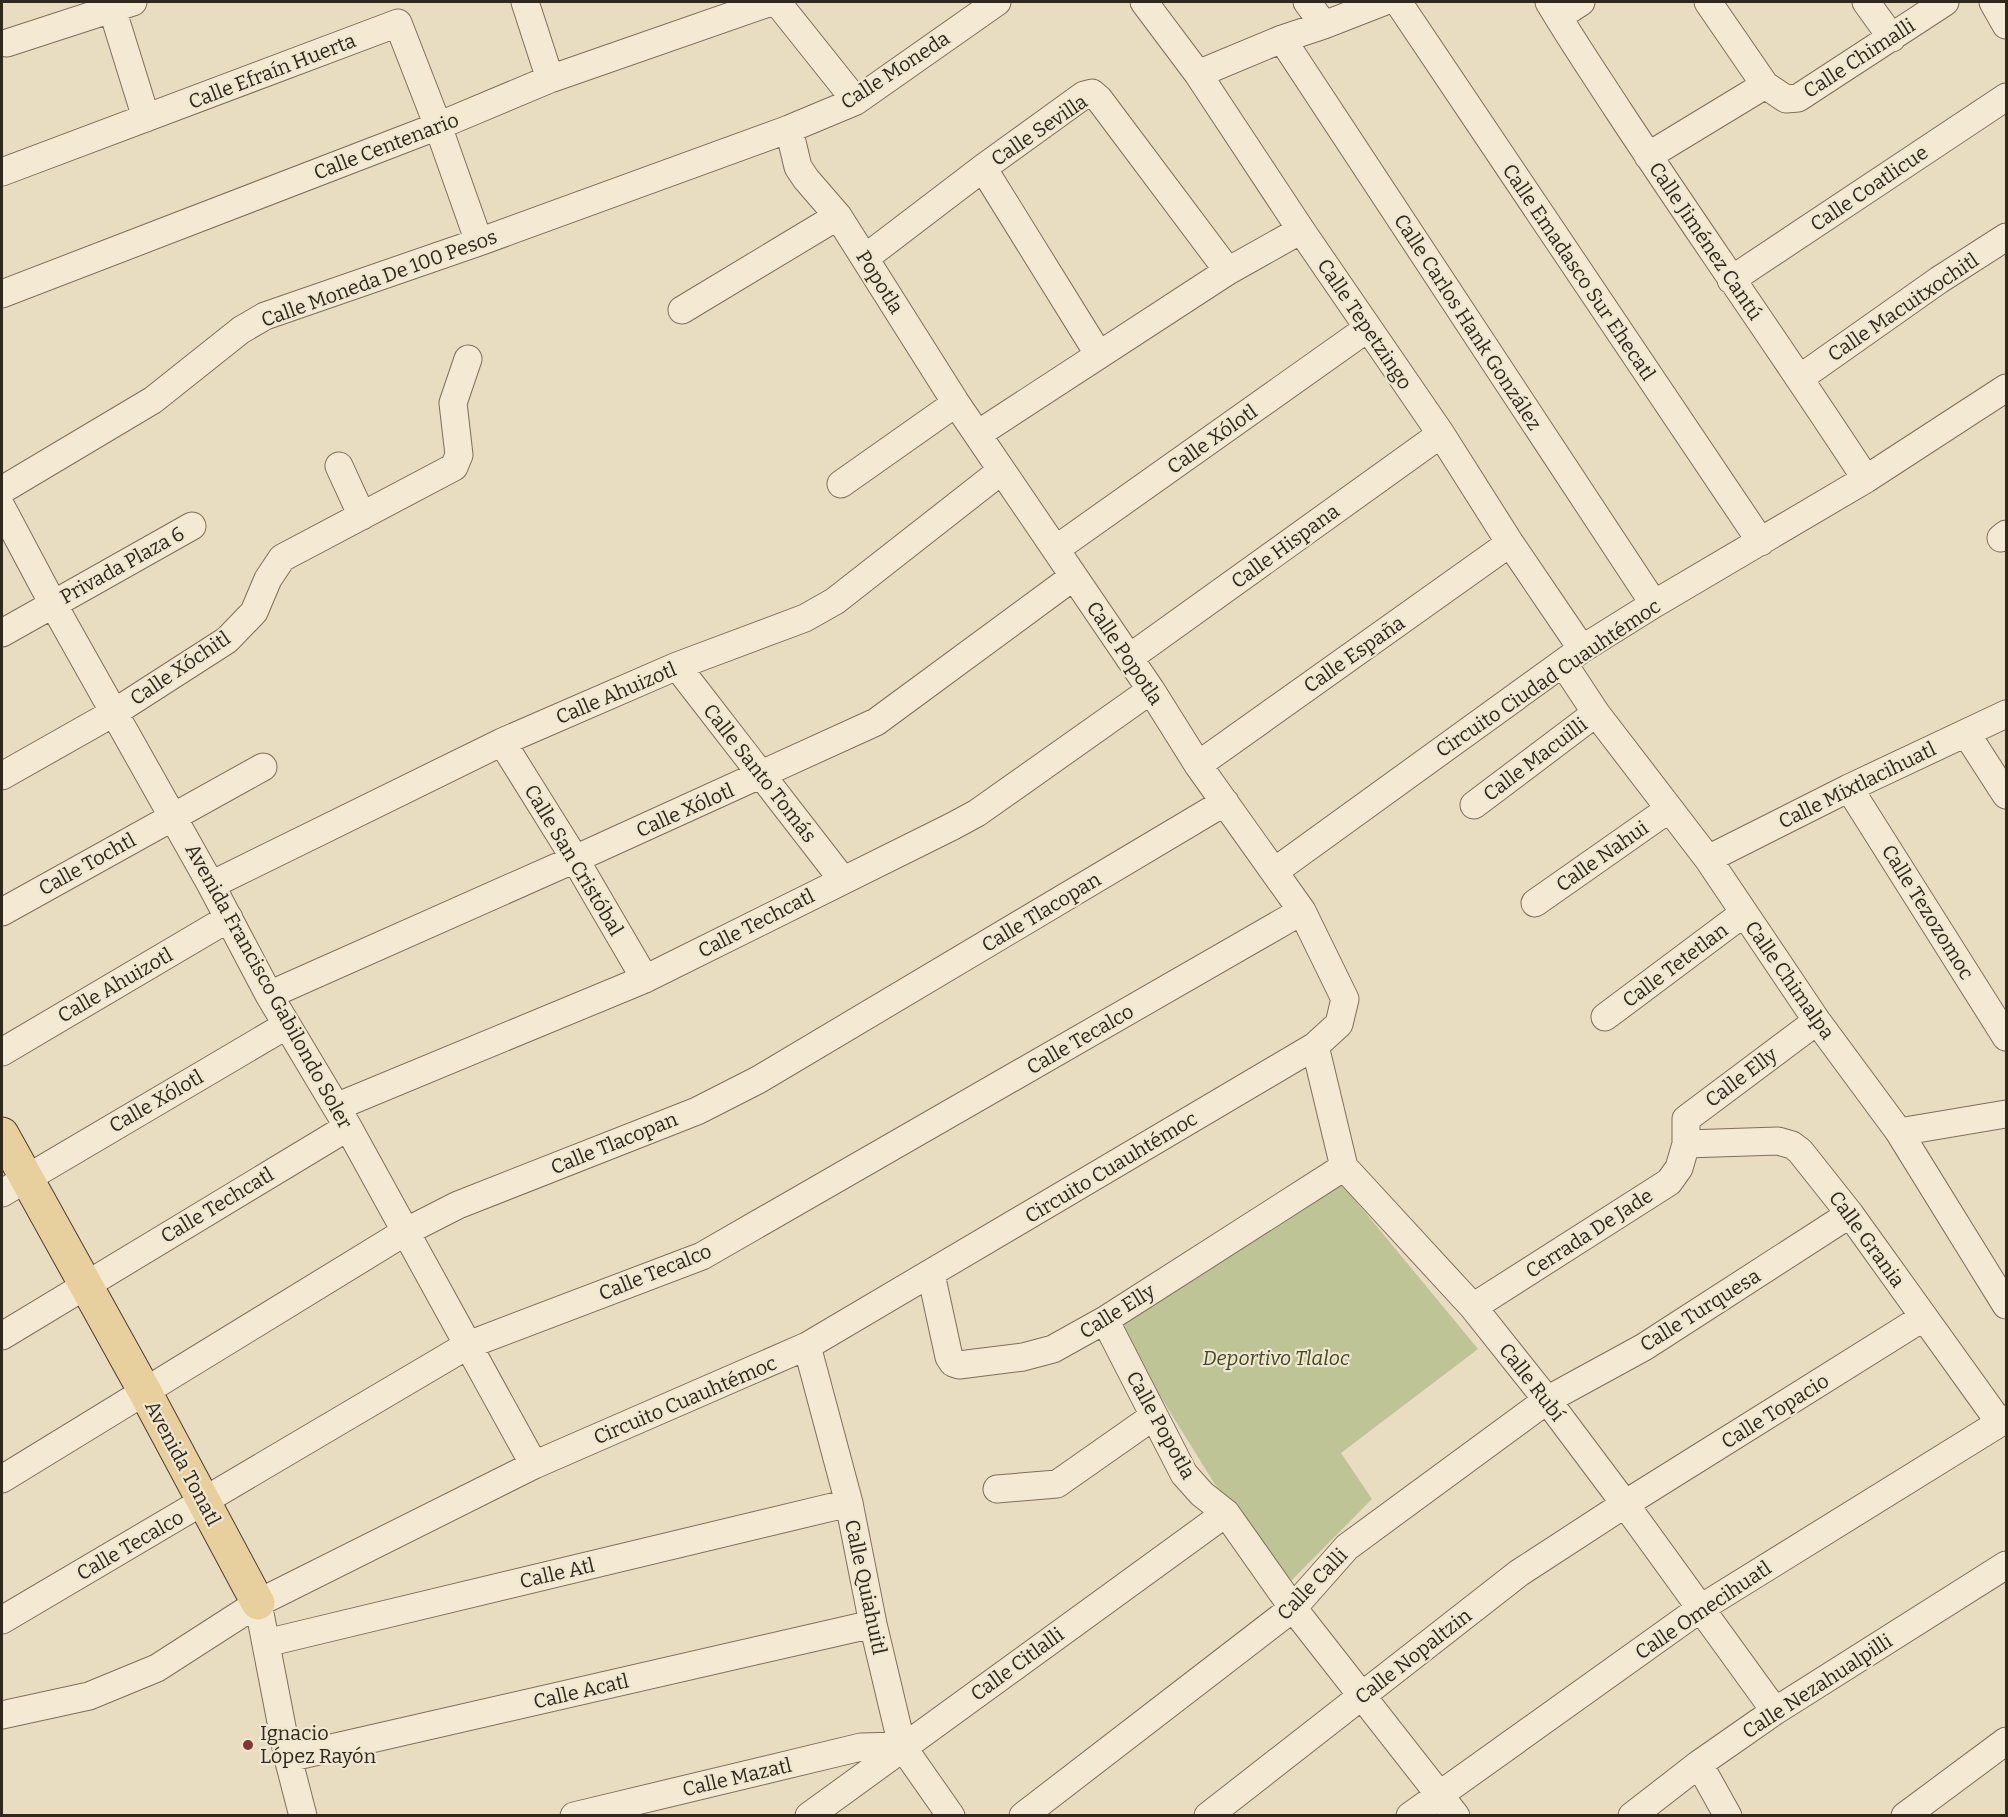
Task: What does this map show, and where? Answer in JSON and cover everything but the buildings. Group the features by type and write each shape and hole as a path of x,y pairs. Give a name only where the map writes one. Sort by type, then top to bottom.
{"main road":[{"name":"Avenida Tonatl","path":"2,1134 14,1185 86,1284 258,1603"}],"street":[{"path":"525,2 550,79"},
{"name":"Calle Centenario","path":"2,294 438,126 550,79 771,2"},
{"path":"777,2 856,101"},
{"name":"Calle Moneda","path":"789,129 856,101 997,2"},
{"name":"Calle Tepetzingo","path":"1144,2 1198,74 1301,230 1441,434 1510,543 1573,656"},
{"path":"1307,2 1324,25"},
{"path":"1198,74 1282,39 1383,2"},
{"name":"Calle Emadasco Sur Ehecatl","path":"1398,2 1761,543"},
{"path":"1554,9 1581,2"},
{"path":"1648,156 1765,85 1708,2"},
{"path":"1866,2 1892,38"},
{"name":"Calle Chimalli","path":"1765,85 1786,99 1798,98 1945,2"},
{"path":"1993,2 2007,25"},
{"path":"7,43 118,4 146,118"},
{"name":"Calle Jiménez Cantú","path":"1554,9 1648,156 1866,479"},
{"name":"Calle Efraín Huerta","path":"2,172 398,23 438,126"},
{"name":"Calle Carlos Hank González","path":"1282,39 1654,604"},
{"name":"Calle Sevilla","path":"865,258 983,168 1084,95 1092,93 1099,99 1228,271"},
{"name":"Calle Coatlicue","path":"1731,280 2007,97"},
{"path":"438,126 479,242"},
{"name":"Popotla","path":"789,129 798,167 838,216 956,404 978,435"},
{"name":"Calle Moneda De 100 Pesos","path":"2,507 153,400 242,330 265,316 479,242 789,129"},
{"path":"983,168 1099,355"},
{"path":"682,310 838,216"},
{"path":"978,435 1228,271 1301,230"},
{"name":"Calle Macuitxochitl","path":"1800,378 1939,280 2007,237"},
{"name":"Calle Xólotl","path":"1056,549 1368,328"},
{"name":"Calle Xóchitl","path":"2,776 115,712 227,640 254,612 268,579 282,558 454,467 459,455 453,403 468,359"},
{"name":"Circuito Ciudad Cuauhtémoc","path":"1275,871 1573,656 1654,604 1761,543 1866,479 2007,388"},
{"path":"841,484 956,404"},
{"name":"Calle Hispana","path":"1129,658 1441,434"},
{"name":"Calle Popotla","path":"978,435 1151,690 1198,765 1275,871"},
{"path":"339,466 362,516"},
{"name":"Calle Ahuizotl","path":"211,885 502,742 677,666 805,618 835,601 1001,471"},
{"name":"Avenida Francisco Gabilondo Soler","path":"2,507 53,604 211,885 269,995 342,1117 534,1465"},
{"name":"Privada Plaza 6","path":"2,633 192,526"},
{"name":"Calle España","path":"1198,765 1510,543"},
{"name":"Calle Xólotl","path":"269,995 876,722 1074,577"},
{"name":"Calle Chimalpa","path":"1573,656 1596,713 1708,859 1817,1021 1899,1132 2003,1293"},
{"name":"Calle Santo Tomás","path":"677,666 842,879"},
{"name":"Calle Techcatl","path":"2,1336 342,1117 645,979 976,813 1151,690"},
{"name":"Calle Macuilli","path":"1474,805 1596,713"},
{"name":"Calle Mixtlacihuatl","path":"1708,859 1849,788 2007,714"},
{"path":"1966,732 2007,795"},
{"name":"Calle San Cristóbal","path":"502,742 575,859 645,979"},
{"name":"Calle Tochtl","path":"2,912 263,767"},
{"name":"Calle Tezozomoc","path":"1849,788 2007,1037"},
{"name":"Calle Tlacopan","path":"2,1479 405,1232 458,1205 697,1111 758,1080 1225,802"},
{"name":"Calle Nahui","path":"1535,903 1669,809"},
{"path":"1275,871 1302,911"},
{"name":"Circuito Cuauhtémoc","path":"2,1715 89,1696 157,1668 258,1603 534,1465 807,1346 1316,1046 1339,1024 1345,999 1302,911"},
{"name":"Calle Tecalco","path":"2,1620 468,1345 702,1256 1302,911"},
{"name":"Calle Tetetlan","path":"1605,1017 1744,914"},
{"name":"Calle Ahuizotl","path":"2,1052 229,918"},
{"name":"Calle Elly","path":"1686,1144 1686,1119 1817,1021"},
{"name":"Calle Xólotl","path":"14,1185 287,1025"},
{"name":"Calle Rubí","path":"1316,1046 1344,1167 1473,1307 1625,1504 1775,1712"},
{"path":"1899,1132 2007,1114"},
{"name":"Calle Grania","path":"1686,1144 1778,1141 1792,1145 1800,1151 1850,1214 2003,1421"},
{"name":"Cerrada De Jade","path":"1473,1307 1669,1182 1679,1168 1686,1144"},
{"name":"Calle Elly","path":"931,1274 949,1357 953,1363 959,1365 1023,1357 1053,1349 1105,1320 1344,1167"},
{"name":"Calle Turquesa","path":"1546,1400 1644,1347 1850,1214"},
{"name":"Calle Topacio","path":"1625,1504 1924,1317"},
{"name":"Calle Popotla","path":"1105,1320 1184,1474 1202,1494 1226,1513 1293,1608 1456,1815"},
{"name":"Calle Quiahuitl","path":"807,1346 849,1503 873,1624 902,1746 951,1815"},
{"name":"Calle Calli","path":"1023,1815 1293,1608 1347,1547 1546,1400"},
{"path":"997,1489 1057,1484 1154,1416"},
{"name":"Calle Omecihuatl","path":"1410,1815 1701,1608 2003,1421"},
{"name":"Calle Atl","path":"266,1643 849,1503"},
{"name":"Calle Nopaltzin","path":"1208,1815 1519,1573 1625,1504"},
{"name":"Calle Citlalli","path":"809,1815 1226,1513"},
{"name":"Calle Nezahualpilli","path":"1632,1815 1699,1764 1775,1712 2007,1565"},
{"name":"Avenida Tonatl","path":"258,1603 288,1758 303,1815"},
{"name":"Calle Acatl","path":"288,1758 873,1624"},
{"path":"1905,1815 2007,1741"},
{"name":"Calle Mazatl","path":"574,1815 861,1747 902,1746"},
{"path":"1699,1764 1728,1815"}],"green space":[{"name":"Deportivo Tlaloc","path":"1341,1183 1478,1349 1341,1453 1372,1499 1285,1587 1214,1483 1115,1323"}],"place":[{"name":"Ignacio López Rayón","path":"248,1745"}]}
